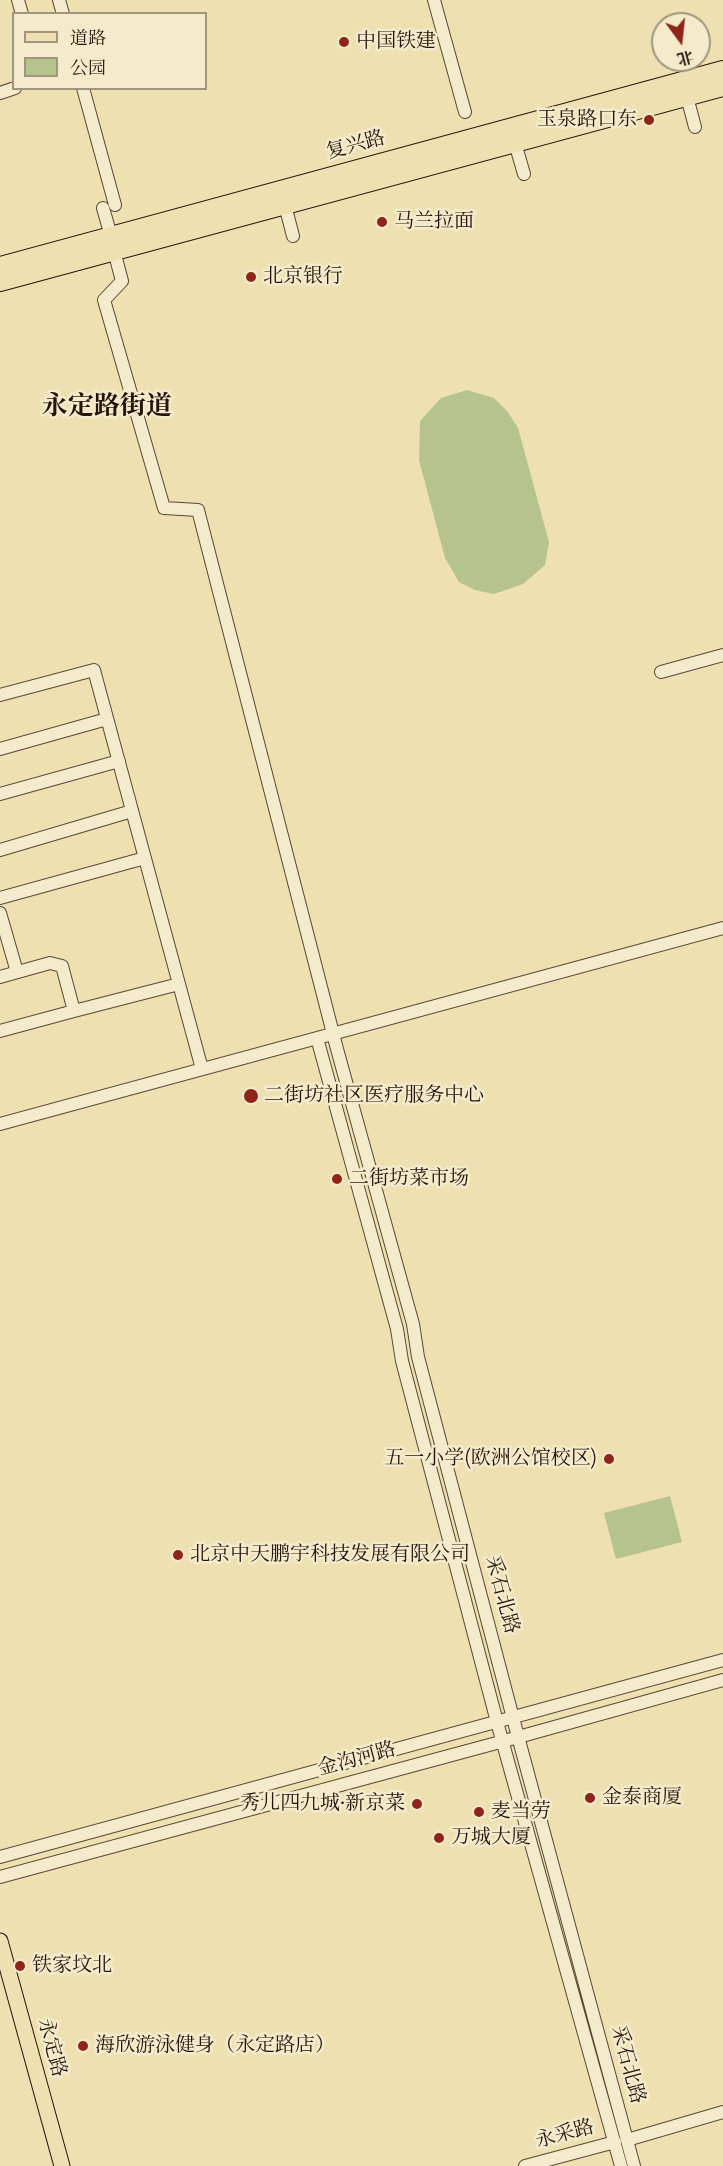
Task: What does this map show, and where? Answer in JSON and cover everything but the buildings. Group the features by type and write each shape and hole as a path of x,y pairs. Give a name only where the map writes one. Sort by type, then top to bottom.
{"highway":[{"name":"复兴路","path":"0,282 112,243 723,70"},
{"name":"复兴路","path":"0,266 285,205 723,87"}],"main road":[{"name":"永定路","path":"0,1941 62,2166"}],"street":[{"path":"434,0 465,111"},
{"path":"83,90 109,206 112,243"},
{"path":"687,97 695,127"},
{"path":"515,143 524,174"},
{"path":"285,205 293,236"},
{"name":"采石北路","path":"112,243 122,281 104,300 164,508 198,510 333,1034 413,1324 418,1357 621,2141 621,2166"},
{"path":"661,672 723,654"},
{"path":"0,695 94,670 202,1069"},
{"path":"0,749 107,719"},
{"path":"0,794 119,761"},
{"path":"0,850 132,811"},
{"path":"0,898 145,858"},
{"path":"0,914 16,972"},
{"path":"0,1124 723,928"},
{"path":"0,977 50,963 62,966 74,1011"},
{"path":"0,1031 179,984"},
{"name":"采石北路","path":"317,1038 397,1329 402,1360 497,1722 621,2141 634,2166"},
{"name":"金沟河路","path":"0,1857 723,1660"},
{"name":"金沟河路","path":"0,1877 723,1680"},
{"name":"永采路","path":"525,2166 723,2112"}],"green space":[{"path":"467,390 494,398 507,411 518,428 549,542 545,565 523,584 494,594 475,590 459,582 445,558 419,460 420,421 441,398"},
{"path":"670,1496 682,1542 616,1559 604,1513"}],"place":[{"name":"中国铁建","path":"344,42"},
{"name":"玉泉路口东","path":"649,120"},
{"name":"马兰拉面","path":"382,222"},
{"name":"北京银行","path":"251,277"},
{"name":"二街坊社区医疗服务中心","path":"251,1096"},
{"name":"二街坊菜市场","path":"337,1179"},
{"name":"五一小学(欧洲公馆校区)","path":"609,1459"},
{"name":"北京中天鹏宇科技发展有限公司","path":"178,1555"},
{"name":"金泰商厦","path":"590,1798"},
{"name":"秀儿四九城·新京菜","path":"417,1804"},
{"name":"麦当劳","path":"479,1812"},
{"name":"万城大厦","path":"439,1838"},
{"name":"铁家坟北","path":"20,1966"},
{"name":"海欣游泳健身（永定路店）","path":"83,2046"}],"district":[{"name":"永定路街道","path":"107,408"}]}
